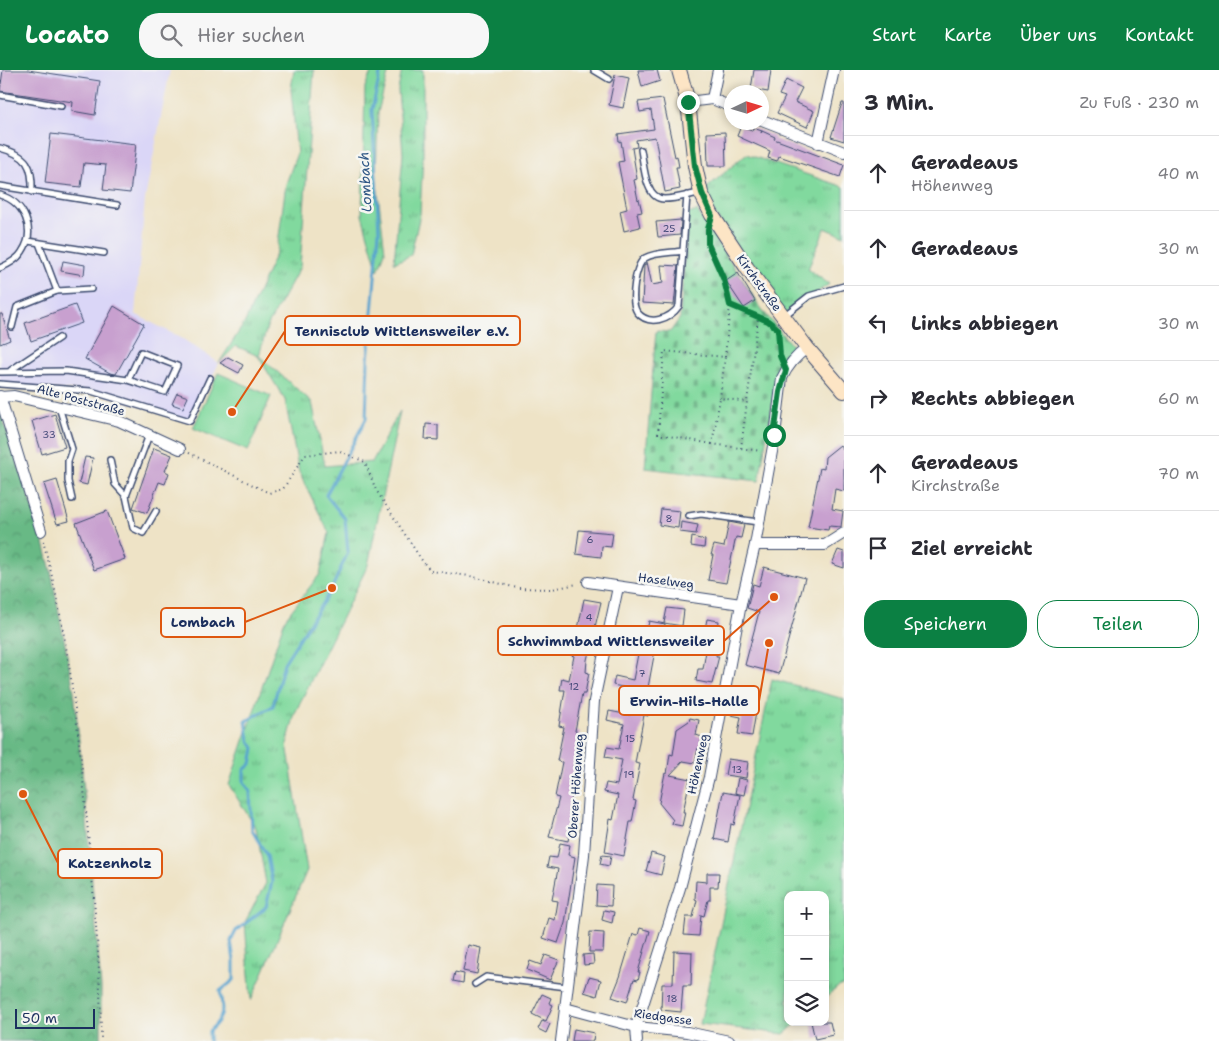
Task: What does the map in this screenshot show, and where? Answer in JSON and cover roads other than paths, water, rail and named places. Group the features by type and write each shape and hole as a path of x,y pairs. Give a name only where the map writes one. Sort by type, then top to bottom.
{"street":[{"name":"Kirchstraße","path":"679,70 688,102 695,166 702,193 712,216 746,268 807,348 844,391"},
{"path":"712,99 718,70"},
{"path":"818,143 834,70"},
{"path":"688,102 712,99 724,104"},
{"path":"769,123 844,152"},
{"name":"Höhenweg","path":"637,1041 636,1027 680,888 709,777 755,546 780,392 786,370 797,356 807,348"},
{"name":"Alte Poststraße","path":"41,531 0,396 14,396 119,421 180,448"},
{"path":"755,546 824,545 844,533"},
{"name":"Haselweg","path":"588,582 742,604"},
{"name":"Oberer Höhenweg","path":"561,1041 584,855 594,701 618,587"},
{"name":"Riedgasse","path":"565,1008 636,1027 687,1032 724,1041"}],"lane":[{"path":"594,70 609,79"},
{"path":"0,95 61,106"},
{"path":"0,148 21,157 28,163 32,176 32,192"},
{"path":"641,150 650,191 656,197 663,199 702,193"},
{"path":"0,186 117,205"},
{"path":"0,195 9,198 22,208 28,224 28,241 22,253 13,262 0,268"},
{"path":"683,251 644,258 638,265 633,303 637,312 645,318 665,319 674,314 679,306 683,251 687,195"},
{"path":"28,241 104,253"},
{"path":"39,243 57,291"},
{"path":"783,316 790,313 810,296 844,286"},
{"path":"12,327 17,307 57,291 91,289"},
{"path":"10,371 59,338"},
{"path":"0,372 66,372 128,380 165,392 177,366 141,352 128,380"},
{"path":"0,384 91,391 190,421 210,378"},
{"path":"59,407 72,449 68,461 68,481 72,499"},
{"path":"126,496 149,435"},
{"path":"110,460 115,484 126,496 133,528 143,533 156,511"},
{"path":"689,516 701,514 758,522"},
{"path":"475,984 486,977 567,988"}],"waterway":[{"name":"Lombach","path":"209,1041 209,1031 218,1022 222,1013 220,991 234,980 231,941 236,931 266,907 272,882 267,856 252,830 250,791 244,782 244,770 251,764 254,748 249,740 246,721 273,706 284,663 332,588 348,552 345,519 326,495 366,419 368,360 379,231 372,110 381,70"}],"place":[{"name":"Tennisclub Wittlensweiler e.V.","path":"232,412"},
{"name":"Lombach","path":"332,588"},
{"name":"Schwimmbad Wittlensweiler","path":"774,597"},
{"name":"Erwin-Hils-Halle","path":"769,643"},
{"name":"Katzenholz","path":"23,794"}]}
